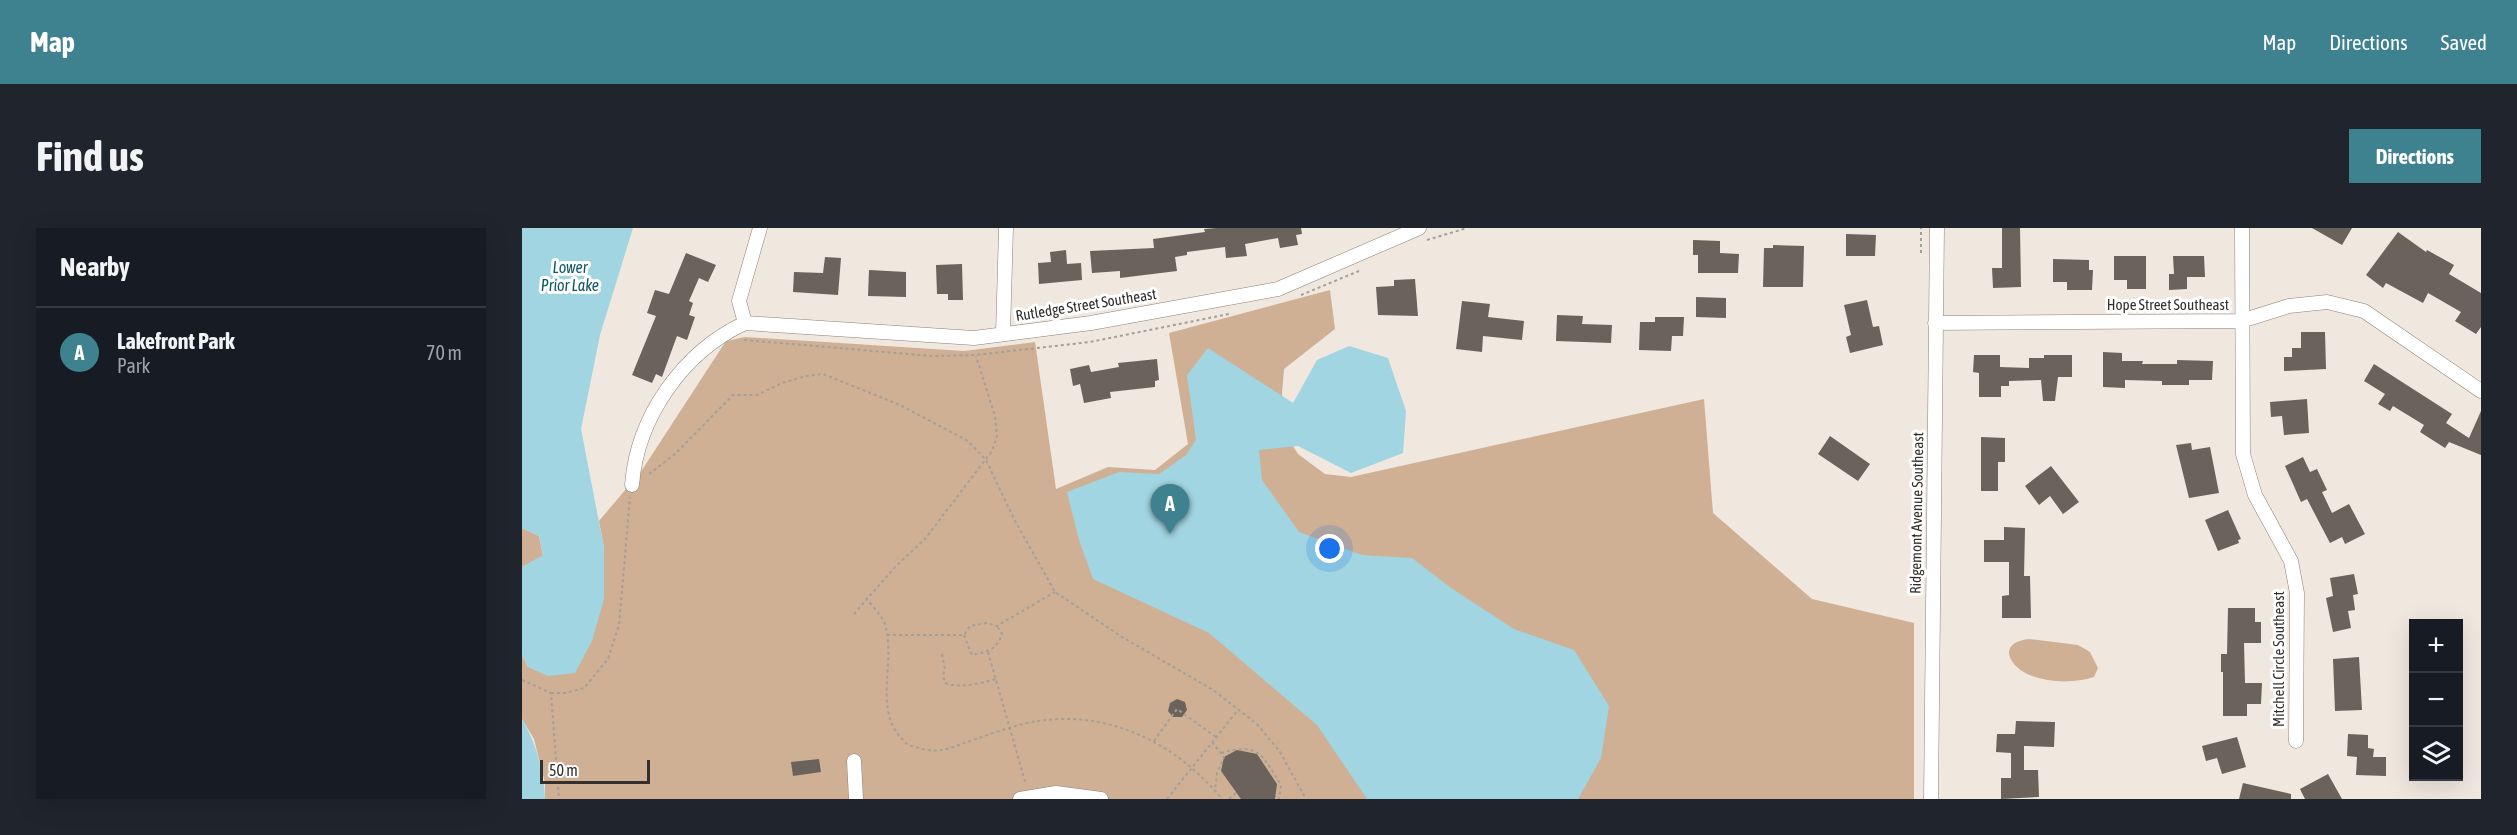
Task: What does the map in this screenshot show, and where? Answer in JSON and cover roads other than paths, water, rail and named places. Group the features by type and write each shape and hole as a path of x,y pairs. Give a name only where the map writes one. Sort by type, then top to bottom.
{"street":[{"path":"632,485 633,466 644,430 657,404 680,372 711,342 723,333 745,323 739,301 760,228"},
{"path":"1004,334 1006,228"},
{"name":"Rutledge Street Southeast","path":"745,323 974,338 1091,323 1278,289 1419,228"},
{"name":"Ridgemont Avenue Southeast","path":"1931,799 1937,228"},
{"name":"Mitchell Circle Southeast","path":"2242,228 2241,321 2244,454 2255,495 2291,561 2297,593 2296,741"},
{"name":"Hope Street Southeast","path":"1935,323 2241,321 2289,306 2327,302 2364,311 2481,391"},
{"path":"854,761 856,799"},
{"path":"1025,798 1056,793 1101,799"}],"water":[{"name":"Lower Prior Lake","path":"522,228 633,228 600,335 581,429 604,548 604,599 592,641 575,673 548,676 528,667 522,655 522,567 543,555 539,536 522,528"},
{"path":"1349,346 1388,358 1406,411 1403,453 1351,473 1298,446 1259,450 1262,480 1299,532 1362,555 1412,558 1451,588 1514,629 1574,650 1609,706 1601,758 1578,799 1367,799 1317,725 1209,633 1093,579 1079,540 1067,492 1119,472 1159,474 1186,455 1196,440 1187,375 1208,348 1293,403 1317,360"},
{"path":"522,719 538,757 545,799 522,799"}],"place":[{"name":"Lakefront Park","path":"1170,534"}]}
